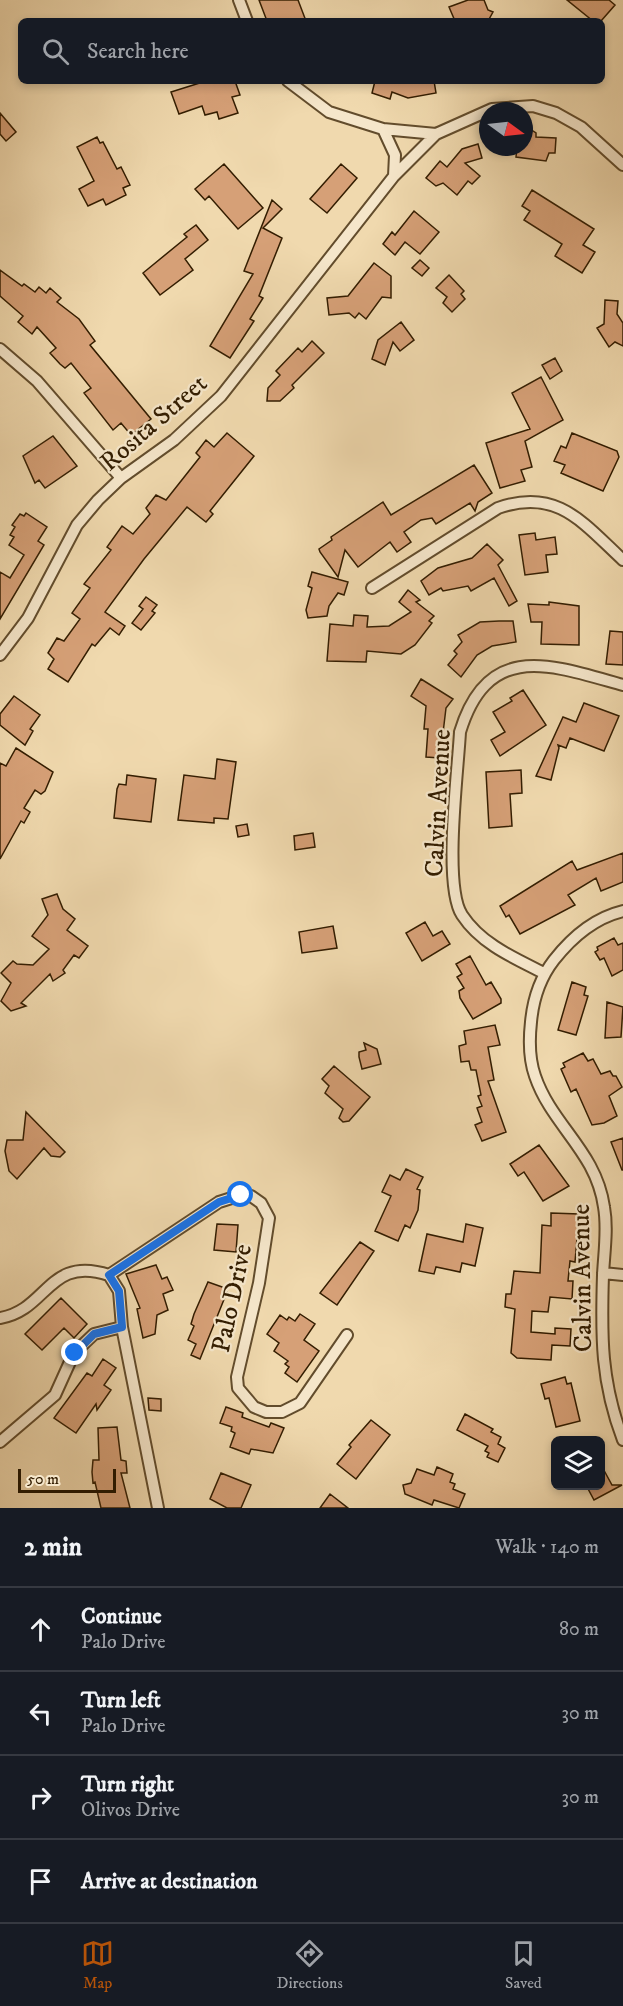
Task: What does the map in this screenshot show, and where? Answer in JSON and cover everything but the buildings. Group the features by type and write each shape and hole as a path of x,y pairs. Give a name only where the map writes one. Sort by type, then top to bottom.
{"street":[{"path":"239,0 246,18"},
{"path":"292,84 329,112 383,129 436,134 492,108 533,106 556,112 581,127 623,165"},
{"path":"383,129 395,155 394,176"},
{"name":"Rosita Street","path":"0,655 28,618 77,525 121,478 174,440 221,396 394,176 436,134"},
{"path":"0,349 37,381 121,478"},
{"path":"372,588 498,508 519,500 538,501 559,506 573,514 623,560"},
{"name":"Calvin Avenue","path":"623,685 556,666 531,664 510,668 490,678 466,711 460,732 452,877 461,913 478,933 497,948 544,974 531,1020 529,1042 535,1077 555,1115 591,1163 601,1187 605,1212 601,1340 609,1404 623,1440"},
{"path":"544,974 568,943 581,932 623,911"},
{"name":"Palo Drive","path":"109,1275 219,1202 241,1195 251,1196 261,1203 269,1218 259,1283 237,1377 242,1397 254,1407 266,1412 290,1410 300,1403 347,1335"},
{"path":"0,1318 26,1306 62,1276 80,1269 109,1275 119,1291 122,1327 158,1508"},
{"path":"603,1273 623,1275"},
{"path":"0,1442 55,1395 75,1353 94,1334 122,1327"}],"route":[{"path":"75,1353 94,1334 122,1327 119,1291 109,1275 219,1202 241,1195"}]}
